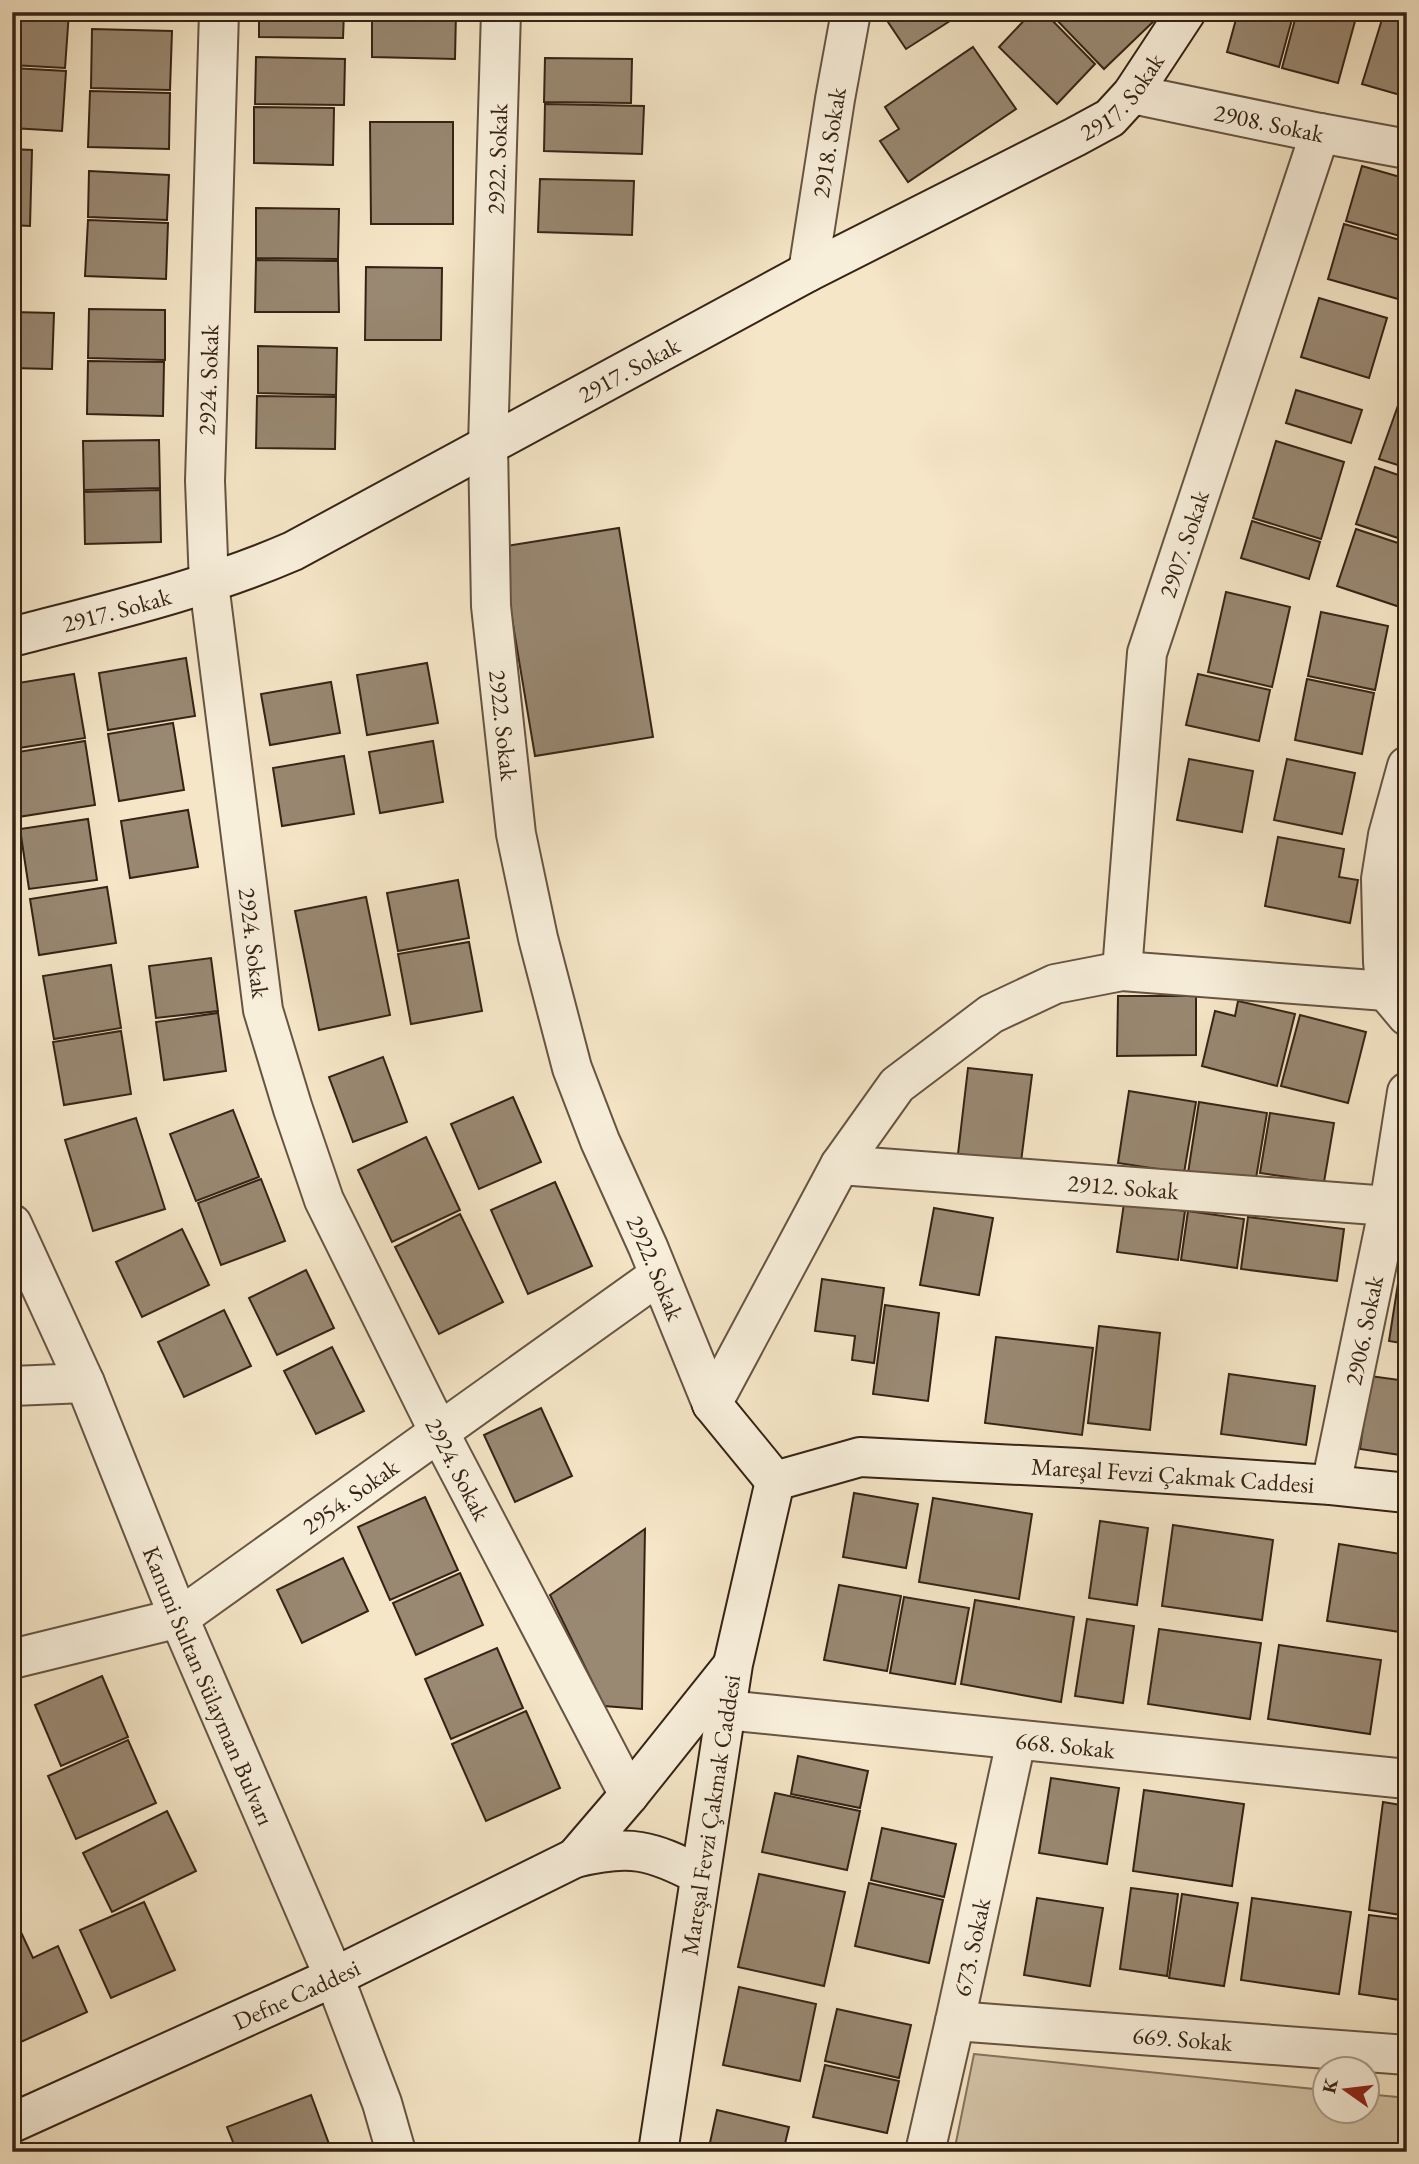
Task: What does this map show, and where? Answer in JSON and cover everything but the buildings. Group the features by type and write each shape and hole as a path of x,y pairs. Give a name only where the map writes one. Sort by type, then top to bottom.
{"street":[{"name":"2924. Sokak","path":"219,12 205,481 209,584 263,1010 324,1200 440,1434 629,1796"},
{"name":"2922. Sokak","path":"501,12 488,445 491,606 516,834 538,938 572,1068 600,1141 660,1275 712,1404"},
{"name":"2918. Sokak","path":"808,272 851,12"},
{"name":"2917. Sokak","path":"12,637 209,584 293,551 808,272 1110,118 1132,94 1186,12"},
{"name":"2908. Sokak","path":"1132,94 1407,149"},
{"name":"2907. Sokak","path":"1122,971 1147,653 1320,133"},
{"path":"775,1481 712,1404 840,1165 897,1085 991,1014 1055,984 1122,971 1397,1004 1382,962 1381,879 1388,835 1407,766"},
{"name":"2906. Sokak","path":"1331,1485 1398,1208 1407,1092"},
{"name":"2912. Sokak","path":"840,1165 1398,1208"},
{"name":"Kanuni Sultan Sülayman Bulvarı","path":"12,1224 86,1383 179,1618 334,1977 382,2103 396,2152"},
{"name":"2954. Sokak","path":"12,1659 179,1618 660,1275"},
{"path":"12,1386 86,1383"},
{"name":"Mareşal Fevzi Çakmak Caddesi","path":"658,2152 733,1664 775,1481 860,1457 1079,1468 1331,1485 1407,1493"},
{"path":"575,1858 629,1796 733,1664"},
{"name":"668. Sokak","path":"726,1710 1016,1741 1405,1772"},
{"name":"673. Sokak","path":"925,2152 1016,1741"},
{"path":"575,1858 605,1850 646,1852 668,1859 700,1875"},
{"name":"Defne Caddesi","path":"12,2123 334,1977 575,1858"},
{"name":"669. Sokak","path":"956,2021 1407,2055"}],"shaded area":[{"path":"974,2054 1310,2089 1310,2126 1380,2126 1380,2095 1407,2098 1407,2152 954,2152"}]}
